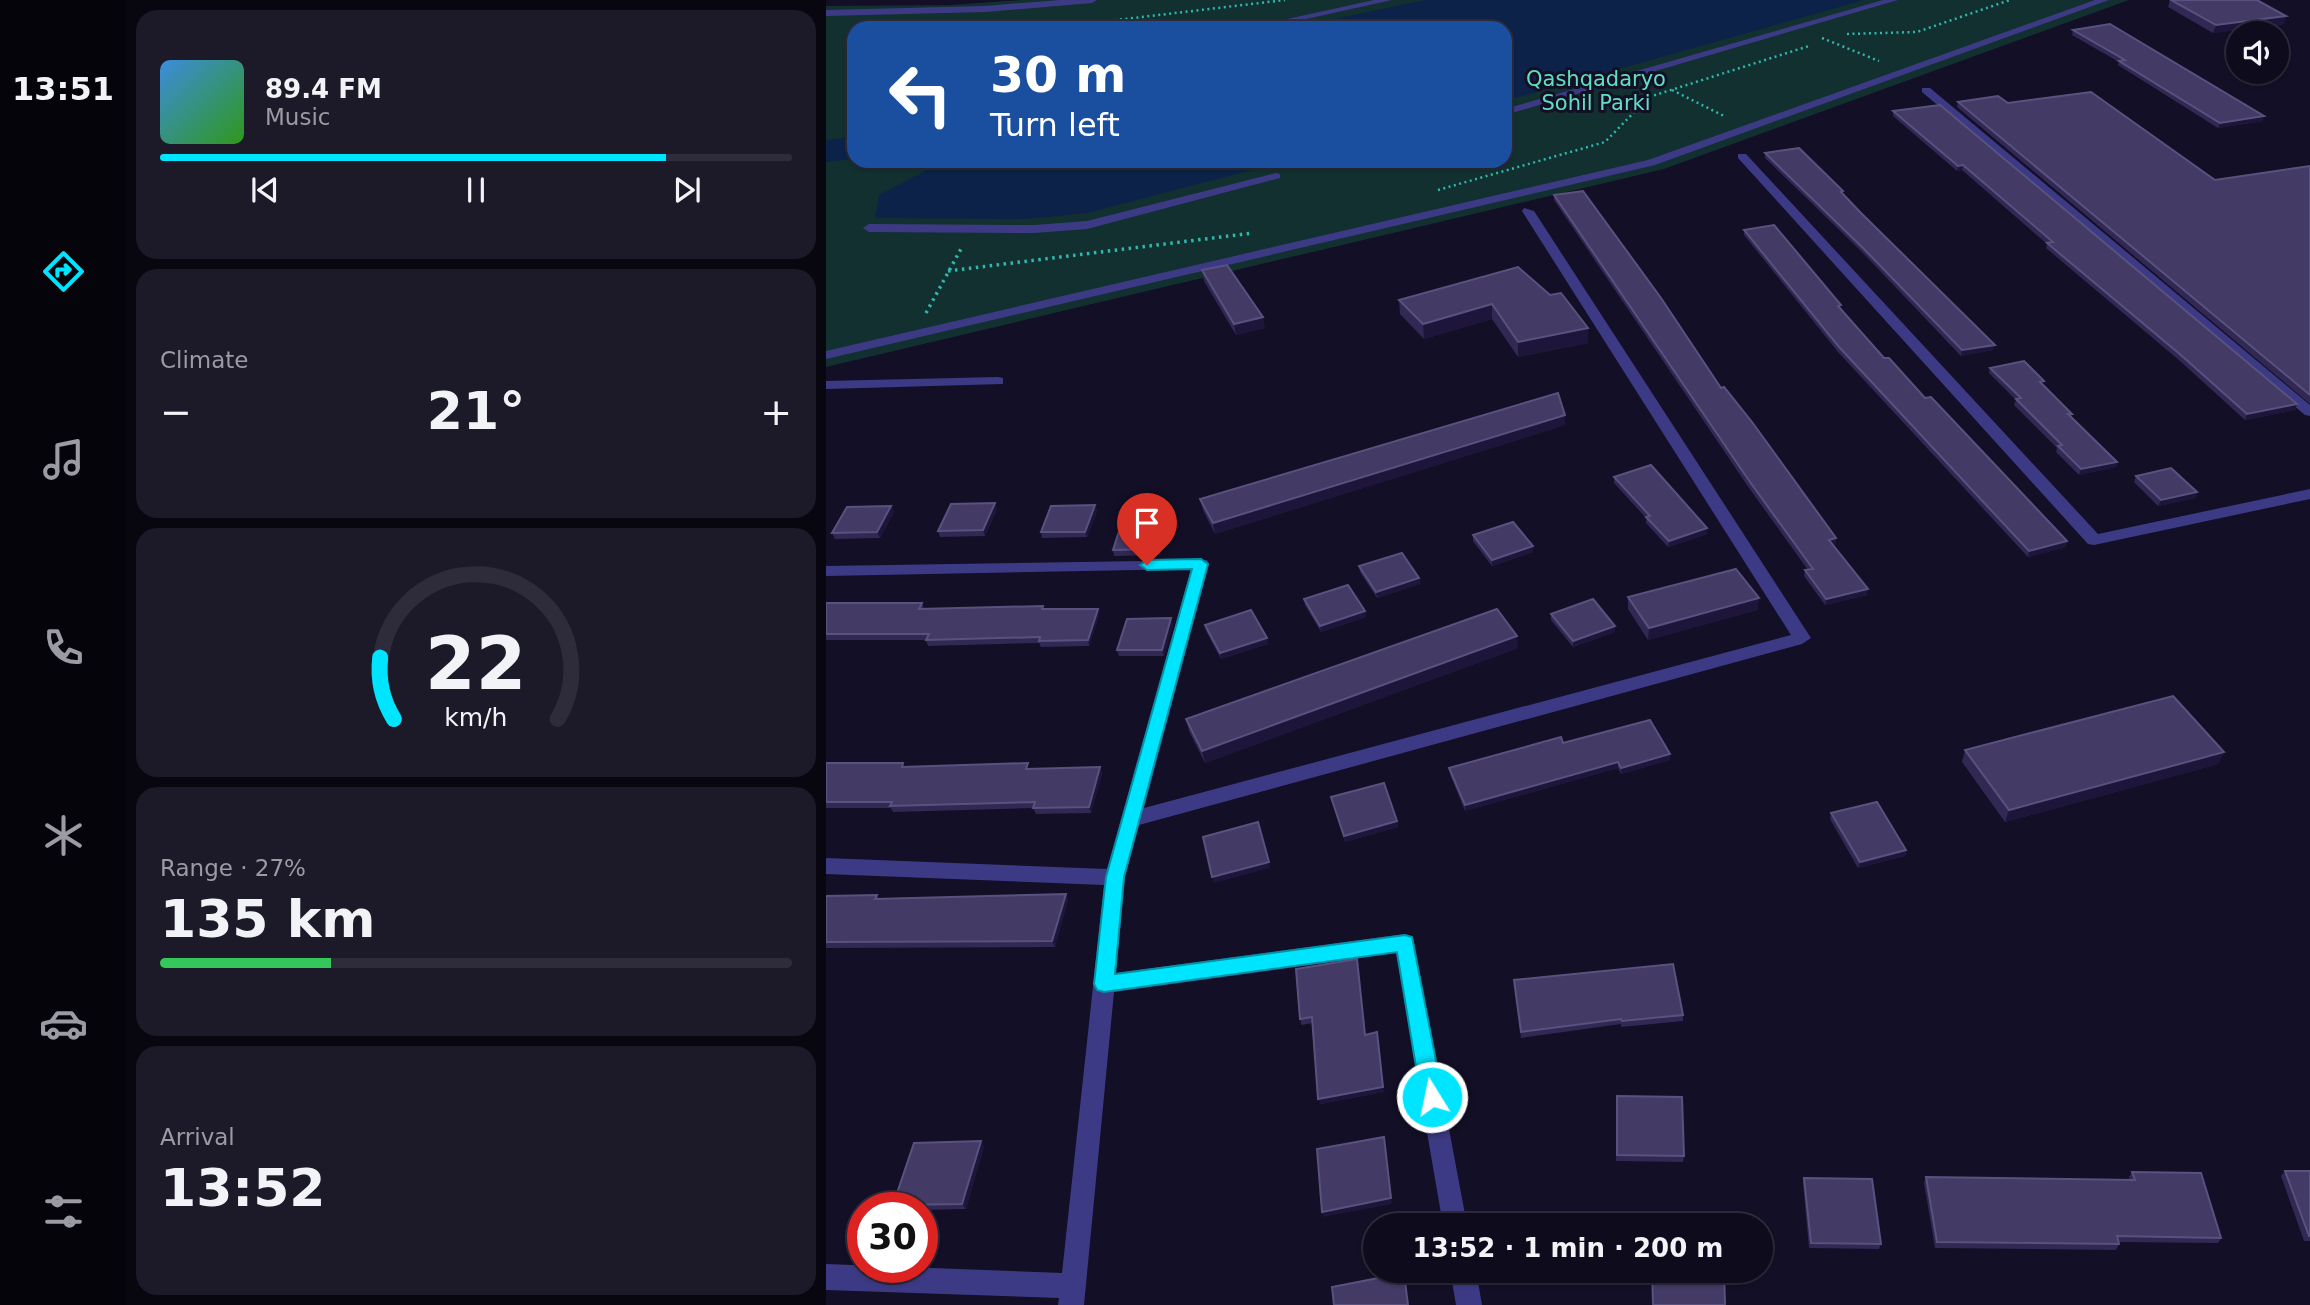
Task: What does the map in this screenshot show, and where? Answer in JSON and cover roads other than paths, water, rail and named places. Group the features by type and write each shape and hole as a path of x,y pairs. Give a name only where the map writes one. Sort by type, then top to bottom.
{"street":[{"path":"826,13 985,9 1092,0"},
{"path":"1285,21 1387,0"},
{"path":"1512,110 1893,0"},
{"path":"826,355 1651,163 2104,0"},
{"path":"1926,90 2310,412"},
{"path":"1742,156 2094,540 2310,494"},
{"path":"869,228 1034,229 1087,225 1276,176"},
{"path":"1132,819 1802,638 1528,211"},
{"path":"826,385 998,381"},
{"path":"826,571 1201,564 1115,877 1072,1295 826,1277"},
{"path":"826,866 1115,877"},
{"path":"1104,984 1405,943 1453,1213"},
{"path":"1465,1283 1469,1305"}],"water":[{"path":"1425,0 1864,0 1512,99 1512,21 1324,21"},
{"path":"927,168 1259,168 1087,213 1027,219 875,218 879,195"}],"waterway":[{"path":"826,151 847,149"}],"park label":[{"name":"Qashqadaryo Sohil Parki","path":"1596,91"}]}
